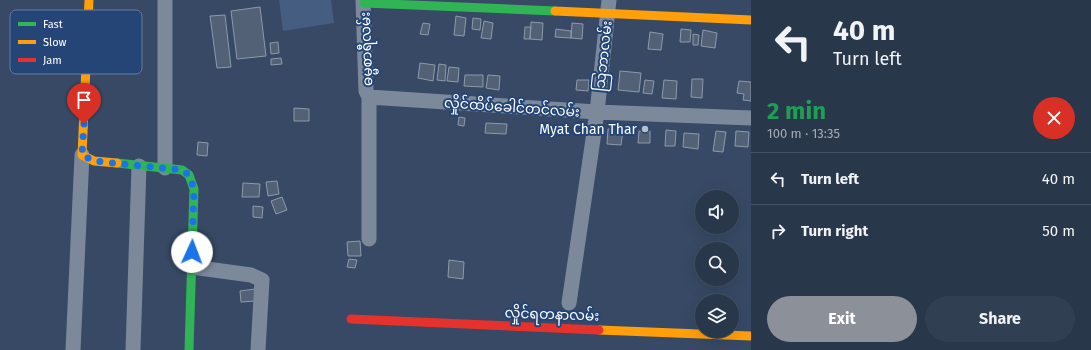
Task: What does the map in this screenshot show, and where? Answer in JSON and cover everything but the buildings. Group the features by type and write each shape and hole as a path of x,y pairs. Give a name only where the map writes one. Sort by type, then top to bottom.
{"street":[{"path":"89,0 89,10"},
{"path":"165,0 165,168"},
{"path":"364,2 608,7 751,20"},
{"name":"ဓမ္မစာရီလမ်း","path":"364,2 366,91 369,97 369,239"},
{"name":"သြဘာလမ်း","path":"569,303 597,112 608,7"},
{"path":"73,350 86,74"},
{"name":"လှိုင်ထိပ်ခေါင်တင်လမ်း","path":"369,97 597,112 751,118"},
{"path":"82,155 94,161 182,170 189,175 194,189 189,350"},
{"path":"133,350 139,166"},
{"path":"192,267 251,275 262,280 258,350"},
{"name":"လှိုင်ရတနာလမ်း","path":"351,319 751,336"}],"water":[{"path":"279,0 331,0 334,23 283,31"}],"traffic: fast":[{"path":"364,3 555,11"},
{"path":"117,163 182,170 189,175 194,189 189,350"}],"traffic: slow":[{"path":"89,0 89,10"},
{"path":"555,11 751,20"},
{"path":"86,74 82,155 94,161 117,163"},
{"path":"599,330 751,336"}],"traffic: jam":[{"path":"351,319 599,330"}],"place":[{"name":"Myat Chan Thar","path":"645,129"}],"route":[{"path":"84,124 82,155 94,161 182,170 189,175 194,189 192,252"}]}
